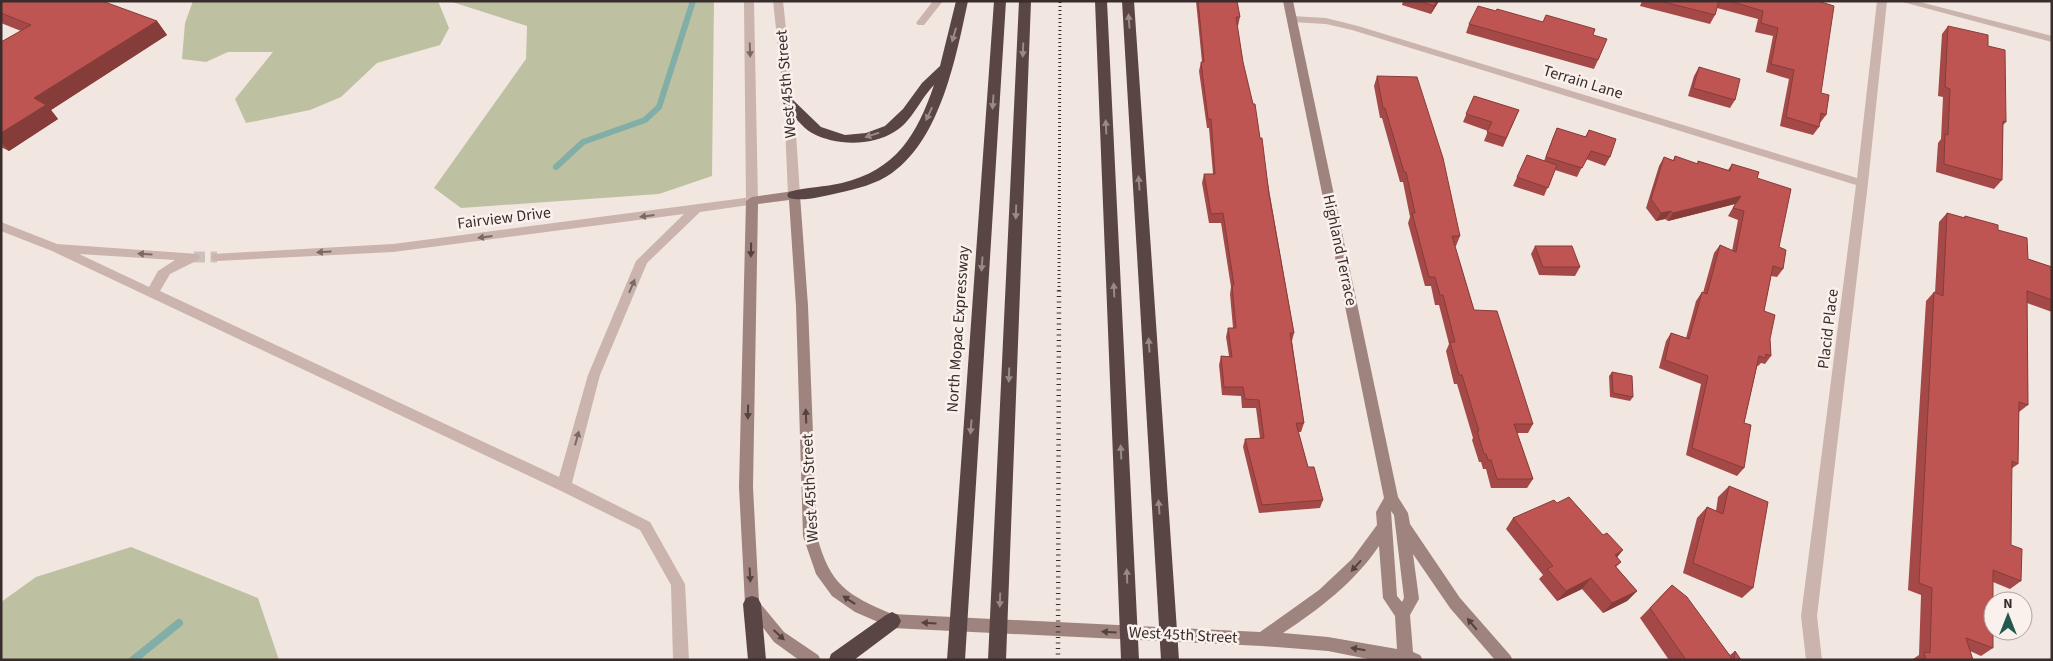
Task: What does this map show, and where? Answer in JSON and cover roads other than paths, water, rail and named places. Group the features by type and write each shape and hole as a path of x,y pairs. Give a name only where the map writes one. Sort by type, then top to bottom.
{"highway":[{"path":"794,195 823,191 861,182 887,171 908,152 918,136 940,88 962,1"},
{"name":"North Mopac Expressway","path":"956,660 1000,1"},
{"path":"998,660 1025,1"},
{"path":"1101,1 1130,660"},
{"path":"1128,1 1170,660"},
{"path":"788,103 816,130 846,139 867,137 890,129 907,112 926,86 944,68"},
{"path":"752,604 757,660"},
{"path":"838,660 892,621"}],"main road":[{"name":"Highland Terrace","path":"1288,1 1391,499 1401,513 1412,599 1402,614"},
{"name":"Fairview Drive","path":"752,201 794,195"},
{"name":"West 45th Street","path":"794,195 802,306 810,536 815,560 828,583 847,601 892,621 1262,639 1328,644 1409,659"},
{"name":"West 45th Street","path":"752,201 746,487 752,604"},
{"name":"Highland Terrace","path":"1391,499 1383,512 1390,598 1402,614 1409,659"},
{"path":"1262,639 1312,606 1334,588 1359,563 1384,526"},
{"path":"1403,527 1455,603 1505,660"},
{"path":"752,604 779,637 813,660"}],"street":[{"name":"West 45th Street","path":"749,1 752,201"},
{"name":"West 45th Street","path":"778,1 788,103 794,195"},
{"path":"921,24 938,1"},
{"name":"Placid Place","path":"1814,660 1809,616 1862,183 1882,1"},
{"path":"1904,1 2052,39"},
{"name":"Terrain Lane","path":"1292,19 1326,21 1355,28 1862,183"},
{"name":"Fairview Drive","path":"217,257 394,248 695,210 752,201"},
{"path":"564,486 594,375 642,261 695,210"},
{"path":"1,226 56,248 153,293 645,526 678,584 681,660"},
{"path":"56,248 194,257 171,266 158,278 153,293"}],"waterway":[{"path":"556,167 583,142 645,120 659,107 693,1"},
{"path":"133,660 179,623"}],"tunnel":[{"path":"194,257 217,257"}],"railway":[{"path":"1059,291 1060,1"},
{"path":"1058,660 1059,290"}]}
